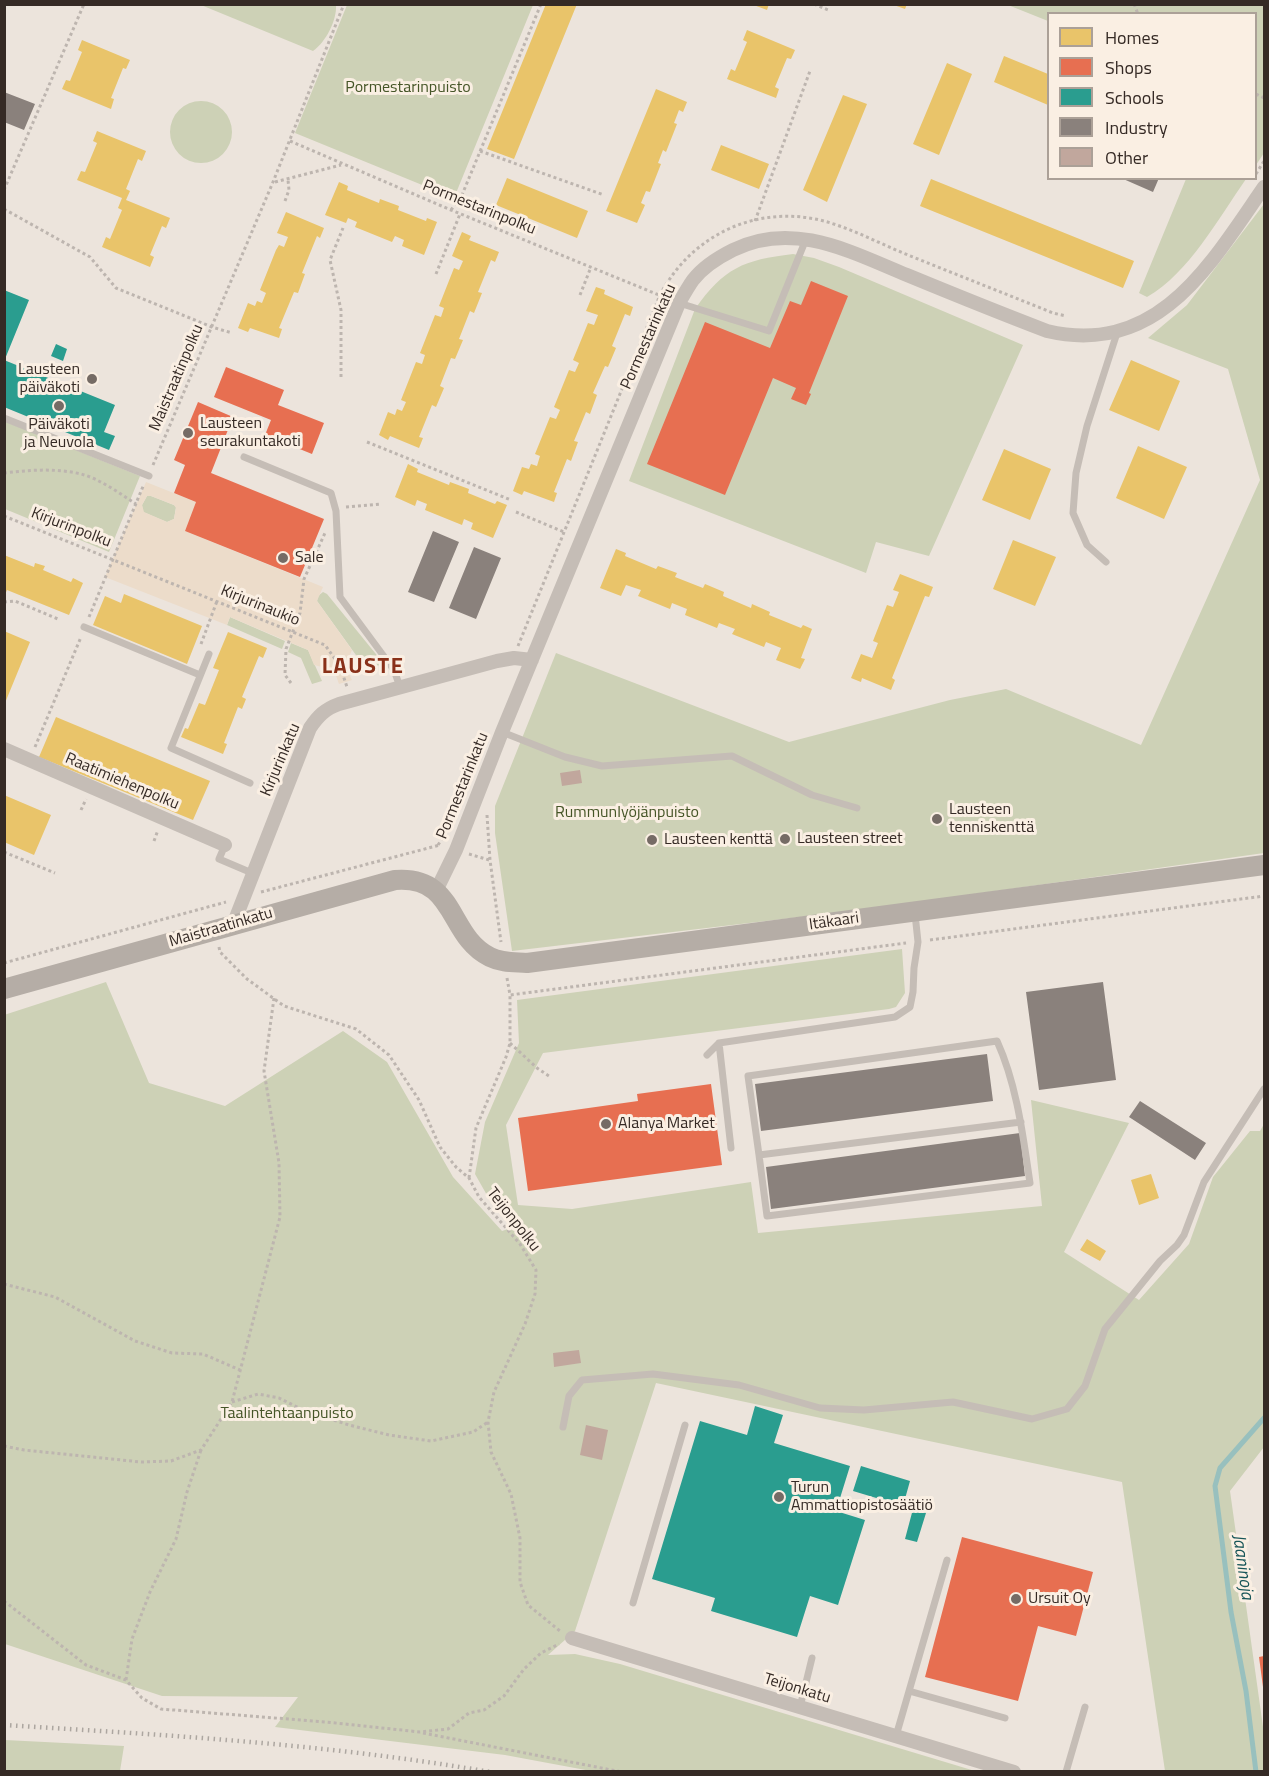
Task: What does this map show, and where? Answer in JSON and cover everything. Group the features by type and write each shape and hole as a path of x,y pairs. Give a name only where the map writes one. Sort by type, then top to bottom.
{"street":[{"name":"Pormestarinkatu","path":"436,891 456,850 502,732 679,303 693,279 707,266 748,243 770,238 806,239 846,249 1047,332 1087,337 1117,333 1153,317 1175,300 1214,258 1264,187"},
{"name":"Kirjurinkatu","path":"225,927 243,897 310,728 319,715 330,707 352,700 497,661 514,658 532,660"},
{"name":"Raatimiehenpolku","path":"4,749 225,844"},
{"name":"Itäkaari","path":"436,891 447,902 470,942 492,958 504,962 527,963 1264,865"},
{"name":"Maistraatinkatu","path":"4,988 395,880 413,881 436,891"},
{"name":"Teijonkatu","path":"572,1638 1014,1772"}],"lane":[{"path":"679,303 769,331 806,239"},
{"path":"1106,562 1087,545 1073,513 1076,473 1087,426 1117,333"},
{"path":"4,418 149,476"},
{"path":"244,457 330,493 336,511 340,597 394,670 400,687"},
{"path":"84,627 201,675"},
{"path":"208,654 171,748 250,783"},
{"path":"502,732 565,757 602,766 732,756 812,795 857,808"},
{"path":"225,844 219,860 252,873"},
{"path":"707,1055 719,1043 895,1017 910,1007 918,942 915,912"},
{"path":"997,1041 1003,1054 1021,1122 1030,1183 767,1216 759,1155 748,1076 997,1041"},
{"path":"719,1043 731,1148"},
{"path":"563,1427 569,1396 582,1380 653,1374 739,1385 820,1408 864,1410 953,1402 1032,1419 1068,1409 1085,1386 1105,1329 1184,1235 1204,1182 1262,1099 1264,1089"},
{"path":"759,1155 1021,1122"},
{"path":"633,1603 685,1425"},
{"path":"896,1736 947,1560"},
{"path":"800,1707 812,1658"},
{"path":"909,1691 1005,1718"},
{"path":"1066,1772 1085,1707"}],"path":[{"path":"4,190 84,4"},
{"name":"Maistraatinpolku","path":"30,760 273,182 344,4"},
{"path":"451,210 462,195 541,4"},
{"path":"814,4 828,10"},
{"path":"755,221 810,71"},
{"name":"Pormestarinpolku","path":"290,141 460,214 660,295"},
{"path":"480,151 604,195"},
{"path":"273,182 343,165"},
{"path":"285,201 289,190 287,179"},
{"path":"4,208 90,257 116,288 232,333"},
{"path":"436,274 460,214"},
{"path":"522,634 660,295 670,276 699,246 735,226 755,221 793,216 831,223 1053,313 1072,317"},
{"path":"341,377 341,310 330,260 343,228"},
{"path":"580,295 591,267"},
{"path":"367,442 512,500"},
{"path":"4,473 33,470 82,474 136,504"},
{"path":"291,683 285,675 285,655 300,613 304,579 336,511 341,508 381,504"},
{"path":"516,512 564,532"},
{"name":"Kirjurinpolku","path":"4,516 128,564"},
{"name":"Kirjurinaukio","path":"128,564 325,645 340,666 352,700"},
{"path":"4,602 15,601 58,619"},
{"path":"208,654 199,651 217,601"},
{"path":"490,804 486,816 489,860 502,947"},
{"path":"4,963 438,844"},
{"path":"4,852 55,873"},
{"path":"510,995 1264,896"},
{"name":"Teijonpolku","path":"214,905 225,927 220,952 247,979 284,1006 356,1029 389,1056 419,1100 440,1147 456,1167 469,1178 479,1197 520,1244 536,1270 535,1294 525,1324 494,1392 488,1422 491,1452 512,1494 520,1538 520,1582 528,1605 551,1625 572,1638"},
{"path":"469,1178 476,1128 510,1043 510,995 507,975"},
{"path":"126,1680 132,1639 150,1592 176,1539 201,1450 232,1402 280,1218 279,1163 264,1071 274,998"},
{"path":"510,1043 549,1076"},
{"path":"4,1284 55,1297 135,1341 172,1353 203,1354 240,1370"},
{"path":"232,1402 258,1394 279,1398 305,1411 349,1425 389,1435 431,1441 472,1432 488,1422"},
{"path":"4,1446 141,1462 171,1461 201,1450"},
{"path":"4,1601 86,1665 126,1680 142,1698 161,1709 420,1732 622,1772"},
{"path":"420,1732 448,1729 469,1713 484,1710 504,1696 524,1669 542,1653 572,1638"}],"green space":[{"path":"201,5 336,5 336,11 330,30 313,51"},
{"name":"Pormestarinpuisto","path":"347,5 533,5 454,198 295,133"},
{"path":"1008,5 1264,5 1264,153 1257,164 1257,12 1047,12 1047,21"},
{"path":"195,101 207,101 223,110 230,120 232,132 230,144 223,154 207,163 195,163 184,158 175,149 170,138 170,126 175,115 184,106"},
{"path":"1186,180 1245,180 1202,244 1176,274 1147,297 1139,293"},
{"name":"Rummunlyöjänpuisto","path":"1264,204 1264,853 876,908 512,951 495,833 495,806 556,653 789,742 950,700 1006,689 1141,745 1260,480 1228,369 1148,338 1187,305"},
{"path":"793,254 814,258 839,267 1023,345 929,556 876,542 866,573 629,481 695,309 705,295 736,268 761,259"},
{"path":"4,421 140,476 109,552 5,509"},
{"path":"147,496 174,505 176,507 174,519 167,522 143,512 142,505"},
{"path":"323,592 384,664 366,669 317,601 318,596"},
{"path":"230,617 285,641 282,649 227,625"},
{"path":"291,643 308,650 322,681 312,684 301,658 288,652"},
{"name":"Taalintehtaanpuisto","path":"902,949 905,993 896,1007 543,1053 506,1125 518,1205 572,1209 751,1182 758,1233 1042,1206 1031,1100 1129,1123 1064,1252 1139,1300 1189,1244 1213,1177 1250,1131 1260,1131 1264,1124 1264,1447 1230,1491 1264,1734 1264,1771 1165,1771 1122,1482 656,1383 575,1631 548,1655 575,1654 620,1664 975,1771 591,1771 505,1755 275,1727 298,1697 162,1696 5,1644 4,1015 106,982 149,1083 225,1106 343,1031 387,1062 453,1177 502,1231 511,1228 488,1197 475,1174 485,1122 519,1043 517,1000"},
{"path":"5,1740 124,1746 120,1771 5,1771"}],"shaded area":[{"path":"146,482 196,502 185,531 323,587 317,601 352,650 345,666 352,680 339,684 334,670 314,665 308,650 230,617 227,625 105,577","holes":["147,496 174,505 176,508 174,519 167,522 144,512 142,505"]}],"building: Homes":[{"path":"546,4 577,4 514,159 487,149"},
{"path":"751,4 769,4 767,10"},
{"path":"891,4 907,4 905,9"},
{"path":"747,30 795,50 791,59 787,58 775,87 779,89 776,98 727,79 731,69 735,71 747,42 743,40"},
{"path":"82,40 130,60 126,69 123,68 111,98 114,99 111,109 62,89 66,80 70,81 82,52 78,50"},
{"path":"1004,56 1047,74 1047,105 994,82"},
{"path":"947,63 972,74 939,155 913,144"},
{"path":"656,89 687,102 683,112 679,110 674,123 677,124 666,152 663,150 658,163 661,164 650,192 646,191 641,203 645,205 637,223 606,211"},
{"path":"843,95 867,104 827,202 803,190"},
{"path":"97,131 146,151 142,161 138,159 126,189 130,191 126,200 170,218 166,228 162,226 150,255 154,257 150,267 102,247 106,237 110,239 122,210 118,208 122,198 77,180 81,171 85,172 97,143 93,141"},
{"path":"721,145 769,164 759,189 711,170"},
{"path":"507,178 588,211 577,238 496,205"},
{"path":"931,179 1134,261 1123,288 920,206"},
{"path":"339,182 348,186 347,190 379,203 380,199 399,206 398,210 426,221 427,218 437,222 424,255 402,246 404,240 395,236 392,242 355,227 357,222 348,218 346,223 325,215"},
{"path":"286,212 324,228 320,238 317,236 302,273 305,274 298,293 294,292 279,328 282,329 279,338 250,328 248,332 238,328 248,303 255,306 257,301 262,303 266,293 260,290 276,250 279,245 284,247 288,237 277,233"},
{"path":"462,232 471,236 469,240 499,252 495,262 491,260 478,292 482,293 474,313 470,311 459,339 463,340 455,359 451,358 440,386 444,388 436,407 432,405 419,437 423,438 419,448 390,436 388,440 379,435 388,412 395,415 397,409 402,411 406,402 401,400 416,362 422,364 425,355 420,353 435,315 441,317 444,308 439,306 454,268 459,270 463,261 452,256"},
{"path":"596,287 605,290 604,294 633,307 630,316 625,314 612,346 616,348 593,393 597,395 590,414 586,412 574,441 578,442 571,461 567,459 554,492 557,493 554,502 524,491 522,495 513,491 522,467 529,469 531,464 537,466 540,456 535,454 550,417 556,419 560,410 554,407 569,370 575,372 579,363 573,360 588,323 594,325 598,315 586,311"},
{"path":"1131,360 1180,381 1159,431 1109,410"},
{"path":"1138,446 1187,467 1164,519 1116,498"},
{"path":"1004,449 1051,469 1030,520 982,500"},
{"path":"408,464 418,469 417,472 449,485 450,482 469,489 468,493 495,504 497,501 507,505 493,538 471,529 473,523 464,519 462,525 425,510 427,504 417,500 415,506 395,497"},
{"path":"1013,540 1056,557 1035,606 993,589"},
{"path":"616,549 626,553 625,556 656,569 658,566 677,573 675,577 703,588 705,584 724,592 723,596 751,608 752,604 770,612 769,615 801,628 803,625 812,629 801,658 805,659 800,669 776,660 781,648 766,642 764,647 732,634 735,629 719,623 717,628 685,615 687,609 672,603 670,609 638,596 641,590 626,585 621,596 600,588"},
{"path":"4,555 34,567 35,563 45,566 43,570 71,582 73,578 83,583 69,615 7,590 4,597"},
{"path":"900,574 933,587 929,597 925,596 892,678 895,680 891,690 862,678 861,682 851,678 861,654 872,658 878,643 873,641 887,605 893,607 899,592 893,590"},
{"path":"124,594 202,626 187,664 93,625 105,596 121,603"},
{"path":"4,631 30,642 5,703 4,703"},
{"path":"228,632 267,648 263,658 259,656 242,697 246,699 242,709 238,707 224,743 227,744 223,754 181,737 185,728 188,729 199,703 205,705 219,670 213,668"},
{"path":"56,717 210,781 193,820 39,757"},
{"path":"4,795 51,815 34,855 4,842"},
{"path":"1151,1174 1159,1198 1139,1205 1131,1180"},
{"path":"1087,1239 1106,1251 1100,1261 1080,1250"}],"building: Shops":[{"path":"811,281 848,296 806,405 791,399 796,388 773,378 725,495 647,464 705,322 770,348 790,301 801,305"},
{"path":"226,367 284,390 278,405 324,423 312,454 265,435 271,420 214,397"},
{"path":"198,402 233,417 211,473 324,519 300,577 185,531 196,502 174,493 185,465 174,460"},
{"path":"711,1084 722,1165 528,1191 518,1118 638,1101 637,1094"},
{"name":"Ursuit Oy","path":"962,1537 1093,1572 1076,1636 1038,1626 1018,1701 925,1677"},
{"path":"1264,1656 1264,1687 1263,1687 1259,1657"}],"building: Schools":[{"path":"4,290 29,300 5,359 4,359"},
{"path":"56,344 67,349 63,361 51,356"},
{"name":"Päiväkoti ja Neuvola","path":"4,360 115,405 104,432 115,436 109,450 4,407"},
{"name":"Turun Ammattiopistosäätiö","path":"755,1406 783,1415 774,1443 850,1466 836,1511 865,1520 838,1605 810,1596 797,1637 711,1611 715,1598 652,1579 700,1421 747,1435"},
{"path":"861,1466 910,1481 903,1506 853,1491"},
{"path":"913,1509 926,1513 917,1542 905,1539"}],"building: Industry":[{"path":"4,92 35,104 24,130 4,122"},
{"path":"1126,180 1158,180 1153,192"},
{"path":"433,531 459,542 434,602 408,592"},
{"path":"474,547 501,558 476,619 449,608"},
{"path":"1103,982 1116,1080 1039,1090 1026,992"},
{"path":"987,1054 993,1101 761,1131 755,1084"},
{"path":"1140,1101 1206,1143 1195,1160 1129,1117"},
{"path":"1020,1133 1025,1176 771,1209 766,1167"}],"building: Other":[{"path":"580,770 582,783 562,786 560,773"},
{"path":"579,1350 581,1363 554,1367 553,1353"},
{"path":"586,1425 608,1430 602,1460 580,1455"}],"waterway":[{"name":"Jaaninoja","path":"1256,1772 1246,1691 1231,1612 1215,1486 1220,1468 1264,1418"}],"railway":[{"path":"4,1725 308,1747 490,1772"}],"place":[{"name":"Lausteen päiväkoti","path":"92,379"},
{"name":"Päiväkoti ja Neuvola","path":"59,406"},
{"name":"Lausteen seurakuntakoti","path":"188,433"},
{"name":"Sale","path":"283,558"},
{"name":"Lausteen tenniskenttä","path":"937,819"},
{"name":"Lausteen street","path":"785,839"},
{"name":"Lausteen kenttä","path":"652,840"},
{"name":"Alanya Market","path":"606,1124"},
{"name":"Turun Ammattiopistosäätiö","path":"779,1497"},
{"name":"Ursuit Oy","path":"1016,1599"}],"district":[{"name":"LAUSTE","path":"363,668"}]}
